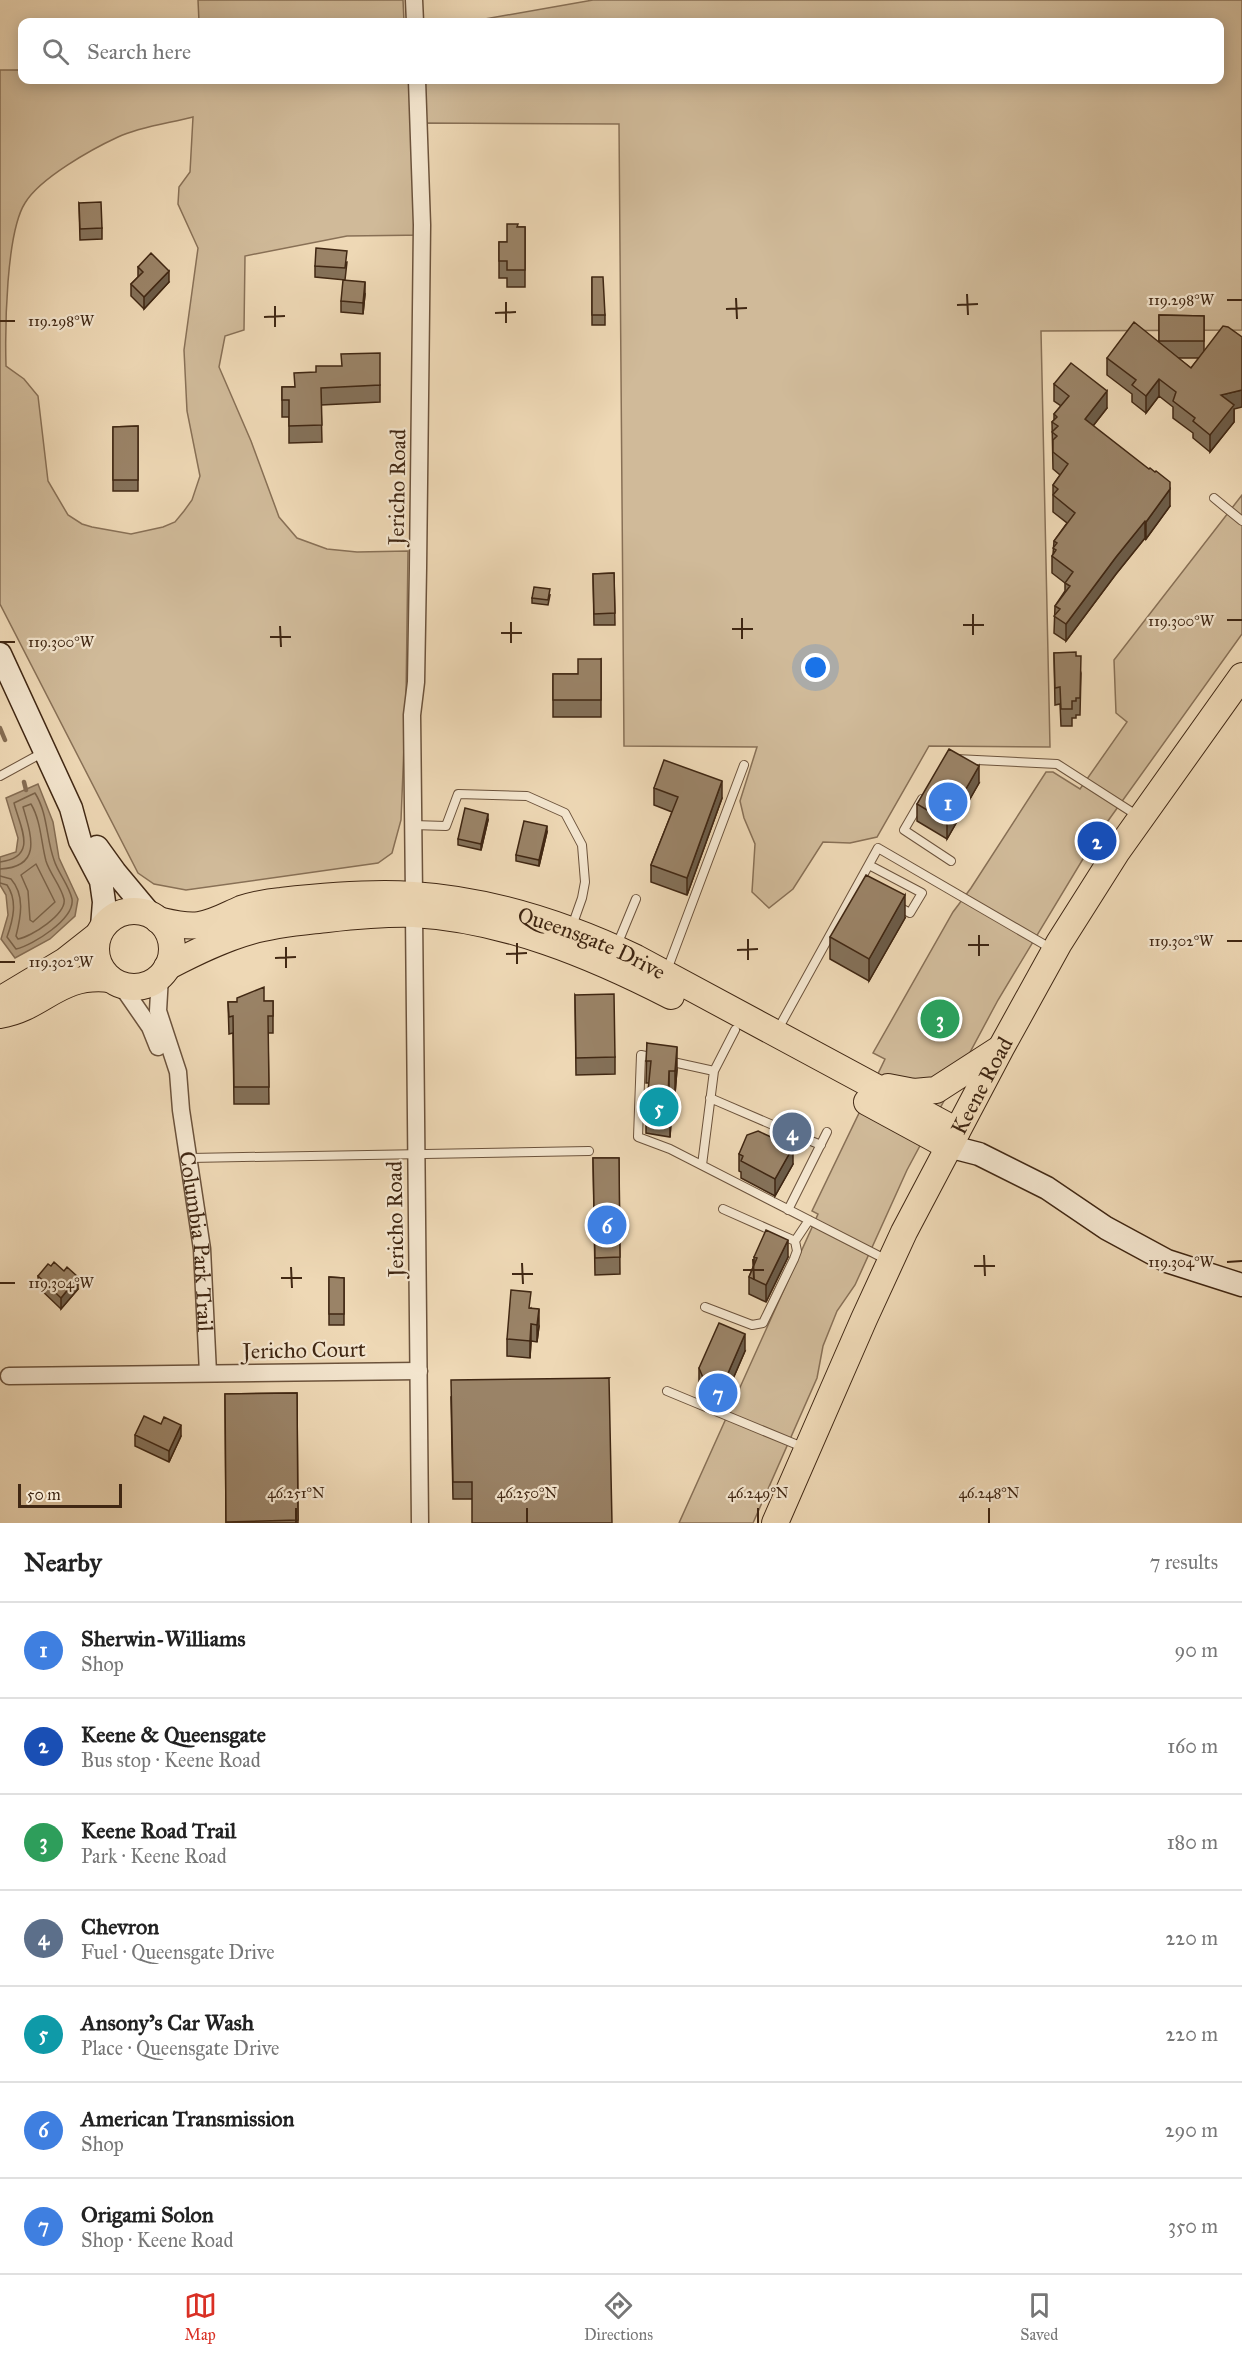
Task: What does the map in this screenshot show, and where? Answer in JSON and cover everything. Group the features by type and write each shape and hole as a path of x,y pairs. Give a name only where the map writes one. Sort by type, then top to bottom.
{"main road":[{"path":"0,654 72,808 115,872 170,937 172,947 164,972"},
{"name":"Keene Road","path":"776,1523 890,1262 1001,1048 1055,950 1141,817 1242,676"},
{"path":"72,808 80,841 103,887 105,914 96,947 97,959 102,970 116,982"},
{"name":"Queensgate Drive","path":"154,917 196,926 212,922 250,906 271,902 346,896 414,904 492,907 571,931 616,948 874,1085 952,1139"},
{"path":"0,1015 19,1010 71,981 88,978 142,986 218,943 249,932 287,924 357,916 407,904 413,900 414,904"},
{"name":"Queensgate Drive","path":"414,904 585,955 639,980 1047,1188 1106,1228 1167,1261 1242,1285"},
{"path":"0,1000 69,958 119,914 139,911 154,917"},
{"path":"874,1085 914,1092 936,1090 1001,1048"}],"street":[{"path":"414,0 415,18"},
{"name":"Jericho Road","path":"417,84 422,225 416,682 412,715 420,1523"},
{"name":"Columbia Park Trail","path":"164,972 158,1011 178,1072 181,1110 190,1158 202,1249 208,1373"},
{"name":"Columbia Park Trail","path":"116,982 150,1027 181,1110"},
{"name":"Jericho Court","path":"9,1376 419,1371"}],"lane":[{"path":"1214,498 1242,521"},
{"path":"0,776 46,751"},
{"path":"945,758 1057,764 1141,817"},
{"path":"666,974 744,765"},
{"path":"928,789 904,830 951,861"},
{"path":"413,825 447,826 458,794 527,796 566,813 582,845 585,882 571,931"},
{"path":"776,1033 878,848 1055,950"},
{"path":"869,865 922,893 910,913 889,902"},
{"path":"858,886 868,891"},
{"path":"616,948 636,899"},
{"path":"702,1165 714,1071 735,1030"},
{"path":"714,1071 641,1055 638,1137 702,1165 890,1262"},
{"path":"710,1098 782,1129"},
{"path":"788,1210 826,1132"},
{"path":"801,1137 820,1144"},
{"path":"190,1158 589,1151"},
{"path":"723,1209 795,1241"},
{"path":"705,1307 752,1325 763,1323 797,1251 795,1241 809,1220"},
{"path":"667,1391 808,1449"}],"shaded area":[{"path":"198,0 403,0 404,18 199,18"},
{"path":"593,0 1242,0 1242,330 1041,331 1050,747 929,746 877,837 850,843 823,842 793,889 769,908 752,892 755,844 744,818 740,801 757,747 624,746 619,124 426,123 426,235 347,236 245,256 244,330 225,336 219,367 251,441 279,517 297,538 327,549 357,552 408,551 406,698 401,820 392,853 378,863 186,890 154,884 138,873 0,604 0,70 18,70 18,84 1224,84 1224,18 491,18","holes":["193,117 190,172 179,187 178,204 198,248 184,350 187,411 200,476 192,500 175,522 131,534 92,527 68,515 48,481 38,396 24,379 6,366 8,282 14,236 25,203 32,193 54,174 107,142 126,134"]},
{"path":"1242,495 1242,634 1095,839 998,1000 907,1170 855,1285 837,1311 823,1346 817,1378 753,1523 679,1523 818,1214 812,1211 885,1059 873,1053 953,912 1046,772 1053,772 1080,789 1127,722 1116,713 1114,660"}],"water":[{"path":"38,784 53,822 59,858 78,899 75,916 50,939 15,958 1,939 8,915 6,895 0,885 0,857 16,852 18,838 6,798"}],"building":[{"path":"101,202 102,228 80,229 79,203"},
{"path":"507,224 518,224 517,227 525,227 525,270 507,270 507,261 499,261 499,242 507,242"},
{"path":"316,248 347,251 345,268 315,266"},
{"path":"151,253 169,271 144,297 131,284 143,272 138,267"},
{"path":"592,277 603,277 605,315 592,315"},
{"path":"343,280 365,282 363,303 341,301"},
{"path":"1159,315 1204,316 1204,341 1159,341"},
{"path":"1134,322 1191,368 1223,326 1242,337 1242,390 1221,395 1234,405 1210,435 1193,421 1195,418 1173,401 1176,392 1159,379 1146,396 1132,385 1136,380 1107,358"},
{"path":"380,353 380,385 321,388 322,425 289,426 289,400 282,400 282,387 295,387 294,373 316,372 316,366 342,366 341,354"},
{"path":"1071,363 1107,391 1085,419 1149,469 1156,471 1170,482 1170,489 1066,624 1054,616 1060,609 1055,606 1070,586 1065,583 1073,572 1052,556 1056,550 1053,548 1057,543 1054,541 1075,513 1053,495 1058,489 1053,485 1068,464 1053,452 1053,440 1057,436 1052,432 1058,426 1052,422 1057,417 1054,414 1069,396 1054,384"},
{"path":"138,426 138,480 113,480 113,427"},
{"path":"614,573 615,613 594,614 593,574"},
{"path":"534,587 550,589 548,600 532,598"},
{"path":"1076,652 1076,656 1081,656 1080,698 1072,701 1072,709 1061,709 1060,687 1055,688 1054,653"},
{"path":"578,659 601,659 601,700 553,700 553,674 578,674"},
{"path":"949,749 979,766 947,822 917,804"},
{"path":"664,760 722,781 687,878 651,865 678,797 654,788"},
{"path":"465,808 488,814 481,844 458,839"},
{"path":"524,821 547,826 539,860 516,855"},
{"path":"866,875 905,895 869,959 830,937"},
{"path":"264,987 264,1001 273,1001 273,1016 268,1016 269,1087 234,1087 233,1016 229,1017 228,1002 237,1002 237,998"},
{"path":"614,994 615,1057 576,1058 575,995"},
{"path":"647,1043 677,1047 675,1071 669,1071 670,1114 646,1111 651,1061 646,1061"},
{"path":"758,1131 793,1147 775,1179 741,1161 743,1156 739,1154 747,1135"},
{"path":"593,1158 619,1158 620,1257 595,1258"},
{"path":"766,1230 788,1240 766,1285 749,1277 757,1258 754,1257"},
{"path":"54,1262 64,1271 67,1267 78,1277 61,1298 38,1276 48,1264 51,1266"},
{"path":"329,1277 344,1278 344,1314 329,1314"},
{"path":"511,1290 531,1292 529,1308 539,1309 537,1325 531,1324 530,1341 507,1339"},
{"path":"719,1323 745,1334 722,1387 704,1380 699,1368"},
{"path":"609,1378 612,1523 472,1523 472,1482 453,1482 451,1380"},
{"path":"297,1393 298,1520 226,1522 225,1394"},
{"path":"144,1416 161,1424 164,1417 181,1425 169,1451 135,1435"}],"waterway":[{"path":"0,728 5,740"},
{"path":"24,782 26,790"}],"place":[{"name":"Sherwin-Williams","path":"948,802"},
{"name":"Keene & Queensgate","path":"1097,841"},
{"name":"Keene Road Trail","path":"940,1019"},
{"name":"Ansony's Car Wash","path":"659,1107"},
{"name":"Chevron","path":"792,1132"},
{"name":"American Transmission","path":"607,1225"},
{"name":"Origami Solon","path":"718,1393"}]}
